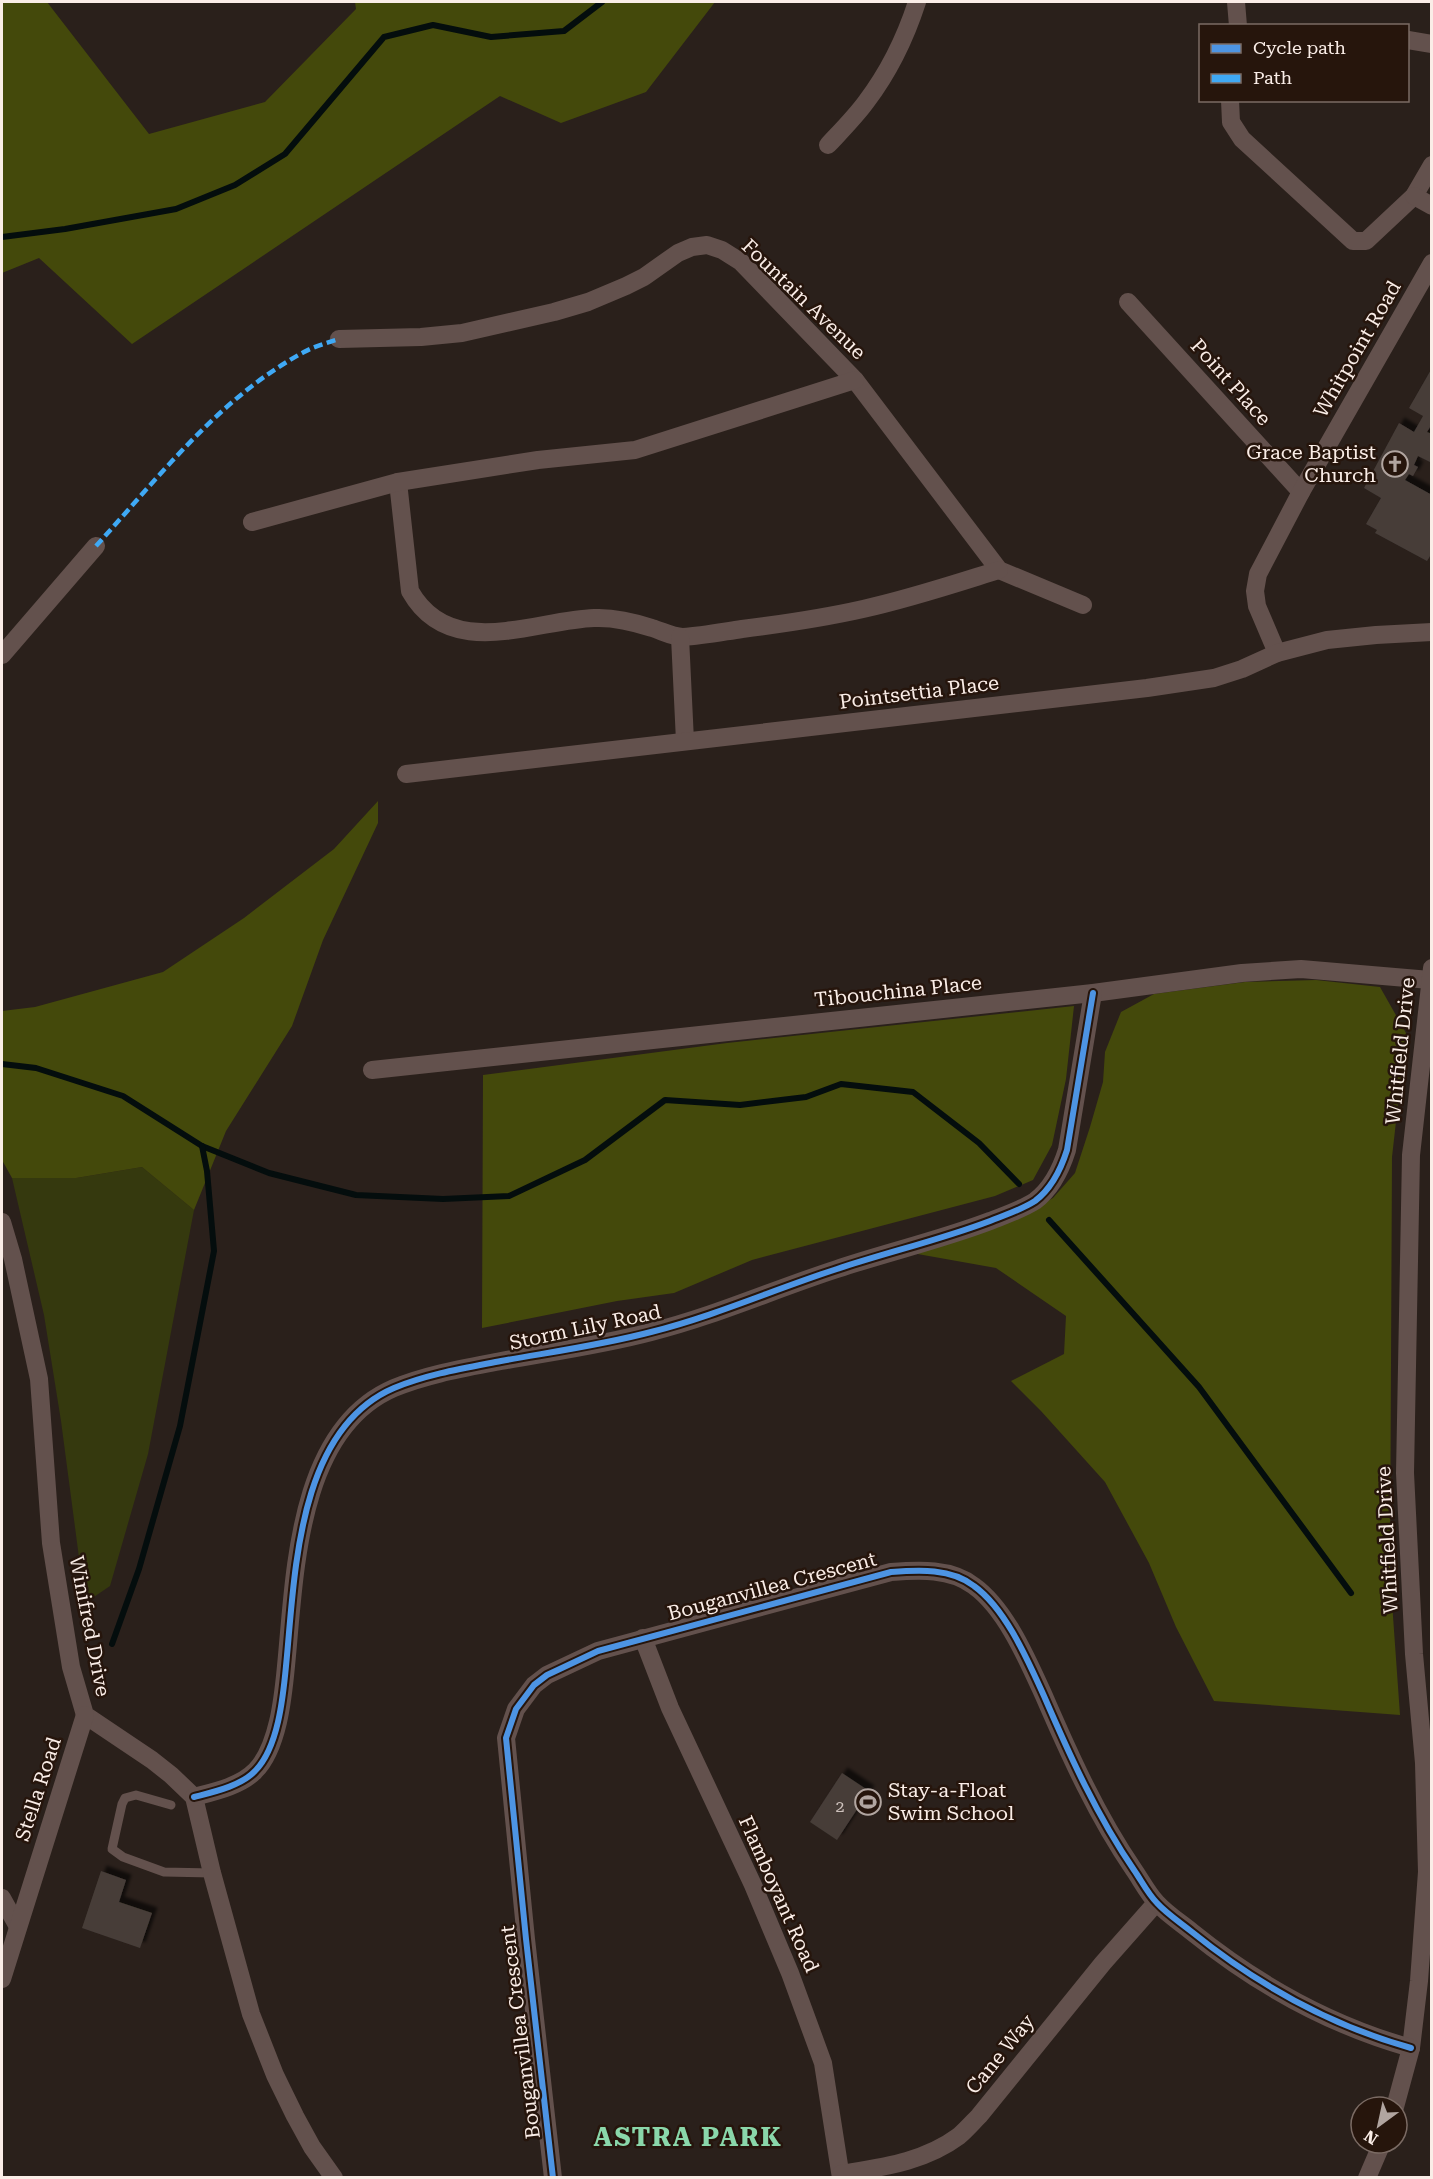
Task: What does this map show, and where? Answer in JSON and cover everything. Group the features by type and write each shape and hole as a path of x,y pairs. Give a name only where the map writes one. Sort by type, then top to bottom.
{"street":[{"path":"828,145 867,102 893,58 911,21 917,2"},
{"path":"1236,2 1240,24"},
{"path":"1409,40 1431,44"},
{"path":"1230,102 1231,122 1242,140 1347,238 1353,241 1366,241 1414,195 1431,165"},
{"path":"1414,195 1431,206"},
{"name":"Fountain Avenue","path":"339,339 421,337 462,333 554,312 598,298 644,277 692,247 706,245 722,250 741,262 855,380 999,570"},
{"name":"Whitpoint Road","path":"1277,653 1257,606 1255,591 1257,574 1431,263"},
{"name":"Point Place","path":"1128,303 1301,492"},
{"path":"252,522 398,482 538,460 635,450 855,380"},
{"path":"398,482 410,591 418,605 444,623 481,633 513,632 579,618 599,618 634,622 680,637 863,610 999,570 1083,605"},
{"path":"2,655 96,546"},
{"name":"Pointsettia Place","path":"406,774 1180,683 1214,678 1242,669 1277,653 1327,640 1431,632"},
{"path":"680,637 685,741"},
{"name":"Tibouchina Place","path":"372,1070 1093,993 1242,974 1301,969 1431,974"},
{"name":"Whitfield Drive","path":"1398,2095 1411,2048 1419,1981 1427,1872 1424,1763 1414,1654 1405,1473 1412,1155 1431,974"},
{"name":"Storm Lily Road","path":"194,1797 213,1792 253,1774 266,1755 275,1732 284,1688 299,1546 310,1493 319,1469 331,1448 349,1422 372,1401 393,1389 447,1371 602,1343 684,1323 838,1269 975,1227 1034,1201 1047,1191 1062,1166 1093,993"},
{"name":"Winifred Drive","path":"2,1222 13,1259 39,1379 51,1543 71,1667 85,1715 162,1767 194,1797"},
{"name":"Bouganvillea Crescent","path":"553,2178 506,1738 516,1709 534,1685 547,1675 598,1651 891,1572 919,1570 960,1577 989,1598 1022,1647 1065,1745 1108,1829 1156,1903 1237,1968 1309,2009 1366,2035 1411,2048"},
{"name":"Flamboyant Road","path":"643,1638 670,1708 753,1885 790,1973 823,2063 841,2176"},
{"name":"Stella Road","path":"2,1979 17,1925 85,1715"},
{"path":"194,1797 212,1873 251,2014 275,2075 312,2147 334,2178"},
{"path":"2,1898 17,1925"},
{"name":"Cane Way","path":"841,2176 909,2162 928,2154 959,2135 979,2116 1103,1963 1156,1903"},
{"path":"1367,2178 1377,2155"}],"lane":[{"path":"171,1805 136,1795 125,1798 111,1849 123,1857 164,1872 212,1873"}],"green space":[{"path":"2,2 47,2 149,134 265,102 356,9 355,2 715,2 646,92 561,123 500,96 132,344 39,258 2,273"},
{"path":"378,801 378,823 323,940 292,1026 226,1131 194,1210 142,1167 76,1178 12,1178 2,1160 2,1011 35,1007 163,972 244,918 334,849"},
{"path":"1316,980 1380,987 1406,1033 1392,1157 1390,1574 1400,1715 1214,1701 1176,1627 1149,1563 1105,1482 1011,1381 1064,1354 1066,1316 996,1268 912,1253 1004,1224 1053,1198 1075,1173 1103,1082 1105,1052 1121,1012 1154,994 1245,982"},
{"path":"1074,1006 1066,1079 1052,1145 1033,1180 995,1196 752,1260 674,1293 617,1301 482,1328 483,1075 727,1043"},
{"path":"142,1167 194,1210 148,1454 110,1586 85,1603 61,1421 44,1315 12,1178 76,1178"}],"building":[{"name":"Grace Baptist Church","path":"1432,368 1432,424 1427,432 1432,434 1432,463 1418,456 1414,465 1418,467 1413,476 1409,474 1405,480 1432,495 1432,553 1427,561 1375,533 1377,530 1366,524 1381,498 1364,488 1399,423 1414,432 1423,416 1409,408"},
{"name":"Stay-a-Float Swim School","path":"842,1773 869,1791 837,1840 810,1822"},
{"path":"101,1871 126,1880 119,1902 152,1913 140,1948 82,1928"}],"waterway":[{"path":"2,237 65,229 176,209 235,185 285,154 384,37 433,25 491,37 564,31 602,2"},
{"path":"2,1064 36,1068 123,1096 202,1146 269,1173 356,1195 443,1199 509,1196 585,1160 665,1100 740,1105 806,1097 841,1084 913,1092 979,1143 1019,1184"},
{"path":"112,1644 139,1569 180,1426 214,1251 207,1171 202,1146"},
{"path":"1049,1220 1199,1387 1351,1593"}],"marked path":[{"path":"96,546 167,466 218,415 274,370 304,352 339,339"}],"cycle path":[{"path":"194,1797 242,1781 255,1771 269,1749 281,1707 298,1550 307,1509 319,1471 337,1437 362,1408 394,1388 433,1375 614,1341 675,1326 837,1269 971,1228 1030,1204 1051,1185 1067,1150 1093,993"},
{"path":"553,2178 506,1738 516,1709 534,1685 547,1675 598,1651 891,1572 924,1571 955,1576 974,1586 996,1608 1015,1636 1096,1807 1148,1891 1165,1911 1217,1952 1296,2002 1352,2028 1411,2048"}],"place":[{"name":"Grace Baptist Church","path":"1395,464"},
{"name":"Stay-a-Float Swim School","path":"868,1802"}],"district":[{"name":"ASTRA PARK","path":"688,2137"}]}
